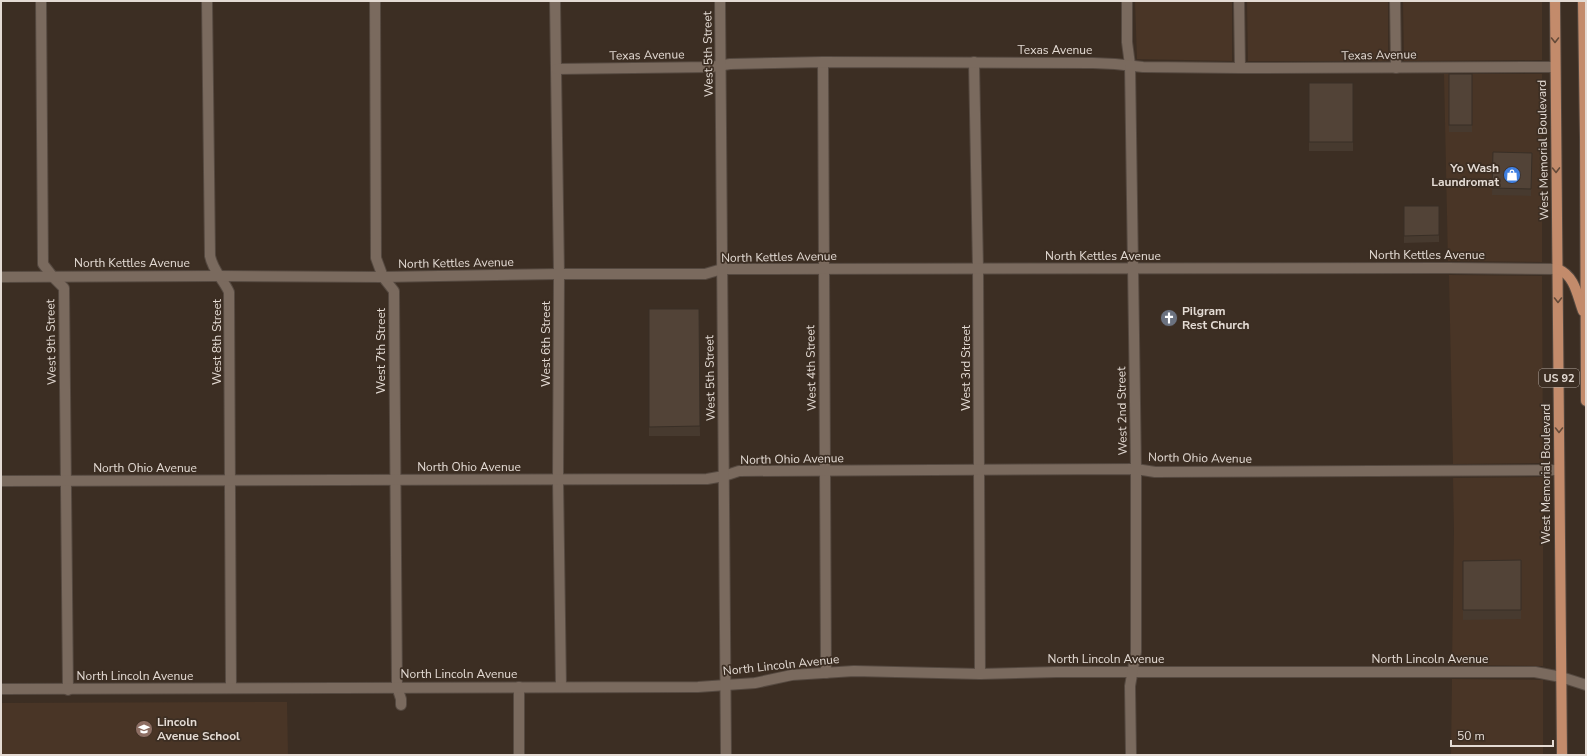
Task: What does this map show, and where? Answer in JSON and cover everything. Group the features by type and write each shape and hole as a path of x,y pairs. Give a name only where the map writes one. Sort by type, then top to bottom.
{"main road":[{"name":"West Memorial Boulevard","path":"1555,1 1562,755"},
{"name":"US 92","path":"1583,1 1586,401"},
{"path":"1558,269 1565,272 1572,279 1586,318"}],"street":[{"name":"West 9th Street","path":"41,1 43,264 64,288 68,690"},
{"name":"West 8th Street","path":"207,1 210,256 212,265 218,276 225,283 229,292 231,688"},
{"name":"West 7th Street","path":"375,1 376,258 383,277 394,291 397,687 401,705"},
{"name":"West 6th Street","path":"555,1 559,274 558,480 561,687"},
{"name":"West 5th Street","path":"720,1 726,755"},
{"name":"West 2nd Street","path":"1127,1 1127,42 1130,65 1136,469 1136,652 1130,686 1131,755"},
{"path":"1239,1 1240,68"},
{"path":"1396,1 1396,68"},
{"name":"Texas Avenue","path":"556,69 711,67 730,64 823,62 1107,63 1143,67 1240,68 1555,67"},
{"name":"West 4th Street","path":"823,62 826,672"},
{"name":"West 3rd Street","path":"974,62 980,470 980,674"},
{"name":"North Kettles Avenue","path":"1,277 383,277 559,274 705,274 722,269 1558,269"},
{"name":"North Ohio Avenue","path":"1,481 707,479 724,476 739,471 826,472 1136,469 1155,472 1559,470"},
{"name":"North Lincoln Avenue","path":"1,689 698,687 755,683 792,675 854,671 980,674 1133,672 1535,672 1561,677 1586,685"},
{"path":"519,687 519,755"}],"shaded area":[{"path":"1135,1 1232,1 1232,61 1137,59"},
{"path":"1247,1 1388,1 1388,61 1248,61"},
{"path":"1403,1 1542,1 1542,60 1404,61"},
{"path":"1444,74 1542,74 1542,262 1448,261"},
{"path":"1449,275 1542,276 1543,463 1453,464"},
{"path":"1543,477 1543,666 1452,665 1454,531 1453,478"},
{"path":"1452,679 1543,680 1543,755 1451,755"},
{"name":"Lincoln Avenue School","path":"287,702 288,755 1,755 1,703"}],"building":[{"path":"1449,74 1472,74 1472,125 1449,125"},
{"path":"1309,83 1353,83 1353,142 1309,142"},
{"path":"1493,152 1532,153 1531,189 1492,188"},
{"path":"1404,206 1439,206 1439,235 1404,236"},
{"path":"649,309 699,309 700,426 649,427"},
{"path":"1521,560 1521,610 1463,610 1463,561"}],"place":[{"name":"Yo Wash Laundromat","path":"1512,175"},
{"name":"Pilgram Rest Church","path":"1169,318"},
{"name":"Lincoln Avenue School","path":"144,729"}]}
